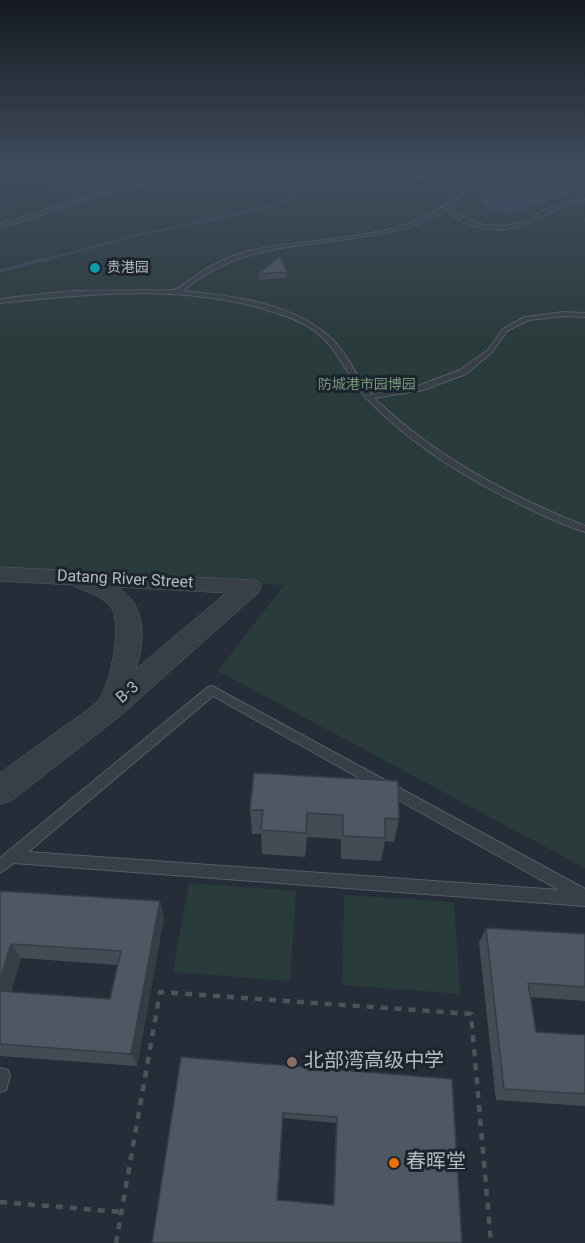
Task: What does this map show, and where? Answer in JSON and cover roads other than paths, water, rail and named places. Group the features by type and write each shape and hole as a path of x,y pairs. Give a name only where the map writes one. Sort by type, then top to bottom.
{"street":[{"name":"Datang River Street","path":"0,574 249,586"},
{"path":"78,578 110,591 128,613 131,640 110,708"},
{"name":"B-3","path":"0,791 110,708 249,586"}],"lane":[{"path":"178,292 202,273 235,257 279,246 390,230 403,226"},
{"path":"0,301 93,292 178,292 242,302 300,320 332,343 359,384 414,436 467,471 516,499 585,529"},
{"path":"370,396 420,388 463,372 490,351 505,330 527,318 563,314 585,315"},
{"path":"0,867 212,690 585,898"},
{"path":"13,857 585,898"},
{"path":"0,1076 2,1076 0,1084"}],"waterway":[{"path":"40,261 180,226"},
{"path":"0,271 45,259"}],"place":[{"name":"贵港园","path":"95,268"},
{"name":"北部湾高级中学","path":"292,1062"},
{"name":"春晖堂","path":"394,1163"}],"park label":[{"name":"防城港市园博园","path":"367,385"}]}
